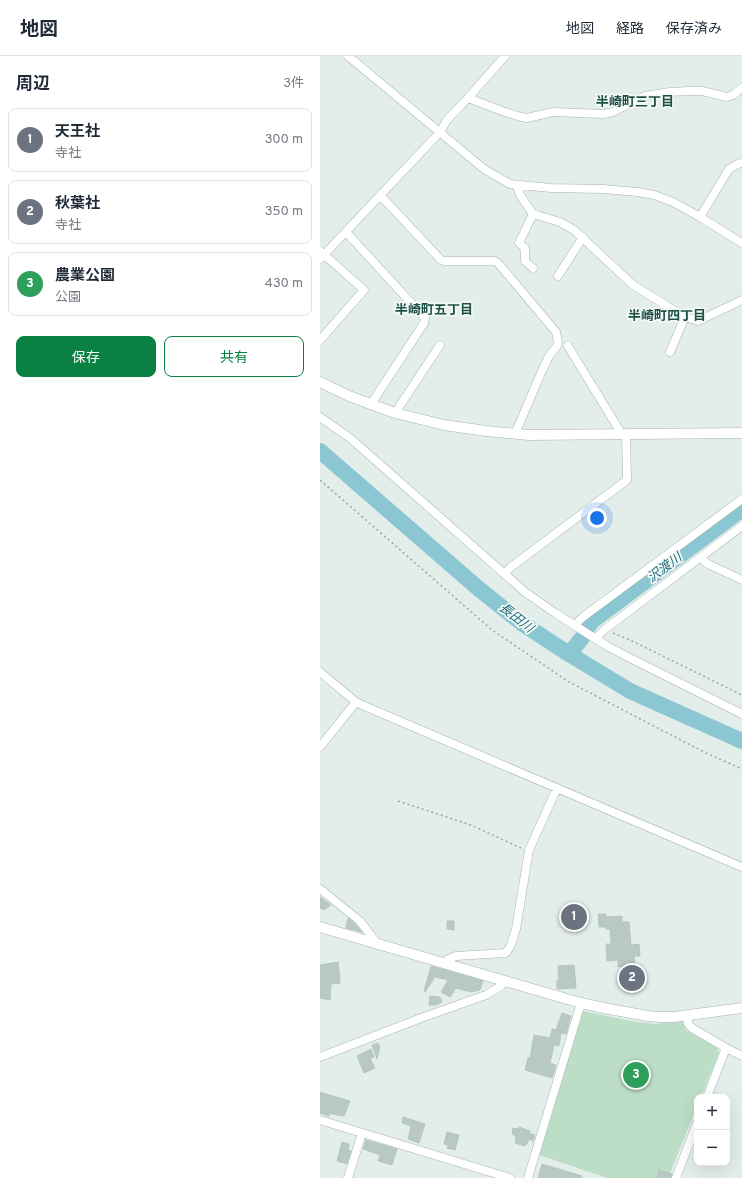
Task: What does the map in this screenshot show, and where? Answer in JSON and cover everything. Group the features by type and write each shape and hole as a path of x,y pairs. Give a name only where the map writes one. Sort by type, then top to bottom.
{"street":[{"path":"348,56 484,169 510,184 550,188 603,189 654,195 673,202 742,243"},
{"path":"320,340 364,290 321,255 346,232 440,132 446,120 468,98 505,56"},
{"path":"468,98 505,112 527,118 553,112 604,114 613,112 645,96 670,92 702,91 727,97 733,95 742,88"},
{"path":"700,217 729,169 742,163"},
{"path":"517,185 520,195 533,214 560,222 574,230 634,285 685,317 698,321 742,300"},
{"path":"380,195 441,260 494,261 498,263 556,332 558,342 557,346 541,373 515,434"},
{"path":"533,214 519,243 525,248 525,261 533,268"},
{"path":"346,232 425,318 424,323 371,404"},
{"path":"558,276 583,237"},
{"path":"670,352 685,317"},
{"path":"395,413 440,345"},
{"path":"504,574 627,480 624,434 568,346"},
{"path":"320,382 395,413 459,428 529,435 742,433"},
{"path":"320,417 350,438 525,592 607,646 742,714"},
{"path":"576,626 583,617 742,499"},
{"path":"596,638 604,630 742,526"},
{"path":"702,557 705,562 710,565 742,580"},
{"path":"320,672 356,702 742,867"},
{"path":"320,747 356,702"},
{"path":"445,964 448,959 456,956 506,953 511,945 516,929 529,850 557,788"},
{"path":"320,889 360,921 379,945"},
{"path":"320,928 582,1003 648,1016 674,1017 742,1008"},
{"path":"320,1057 486,995 501,986 505,981"},
{"path":"528,1178 582,1003"},
{"path":"688,1015 688,1024 692,1028 742,1056"},
{"path":"708,1094 726,1048"},
{"path":"320,1120 510,1178"},
{"path":"676,1178 695,1130"},
{"path":"348,1178 362,1133"}],"path":[{"path":"320,480 492,630 569,682 706,753 742,769"},
{"path":"604,630 630,640 742,695"},
{"path":"398,801 471,825 529,850"}],"green space":[{"path":"583,1011 654,1024 680,1021 684,1024 685,1030 716,1047 719,1053 702,1094 694,1094 694,1113 668,1178 607,1178 539,1155"}],"building":[{"path":"320,897 331,905 324,910 320,908"},
{"path":"598,914 606,914 606,917 622,916 622,922 629,922 631,945 639,944 640,956 634,956 635,965 618,967 618,960 607,961 606,944 611,944 610,929 606,929 606,927 599,927"},
{"path":"348,918 356,925 362,932 346,928"},
{"path":"447,921 454,921 454,930 447,929"},
{"path":"338,962 340,983 331,984 330,1000 320,998 320,965"},
{"path":"574,965 576,988 557,989 557,980 559,980 558,966"},
{"path":"431,966 483,981 480,990 471,992 456,988 450,997 441,992 448,980 435,977 425,992"},
{"path":"430,996 440,997 442,1002 436,1005 429,1005"},
{"path":"562,1013 571,1016 566,1034 561,1033 559,1046 554,1045 550,1063 556,1065 552,1078 525,1070 528,1058 530,1058 534,1035 550,1038 552,1029 556,1030"},
{"path":"378,1043 380,1047 377,1059 372,1045"},
{"path":"371,1049 374,1057 370,1058 375,1068 364,1073 357,1056"},
{"path":"320,1092 350,1101 344,1116 330,1113 329,1116 320,1113"},
{"path":"403,1117 425,1124 419,1143 408,1139 411,1126 402,1123"},
{"path":"519,1127 530,1131 529,1133 535,1135 533,1141 529,1139 525,1146 515,1143 516,1136 512,1134 513,1128 518,1129"},
{"path":"447,1132 459,1135 455,1150 447,1148 448,1145 444,1144"},
{"path":"366,1140 397,1149 392,1165 378,1161 380,1155 363,1149"},
{"path":"342,1142 349,1144 348,1150 351,1151 347,1164 337,1161"},
{"path":"542,1164 582,1176 581,1178 538,1178"},
{"path":"659,1170 672,1174 671,1178 657,1178"}],"waterway":[{"name":"長田川","path":"320,451 479,589 523,624 630,691 742,741"},
{"name":"沢渡川","path":"588,627 592,621 742,509"},
{"name":"沢渡川","path":"569,654 582,638"}],"place":[{"name":"天王社","path":"574,917"},
{"name":"秋葉社","path":"632,978"},
{"name":"農業公園","path":"636,1075"}],"district":[{"name":"半崎町三丁目","path":"635,101"},
{"name":"半崎町五丁目","path":"434,309"},
{"name":"半崎町四丁目","path":"667,315"}]}
